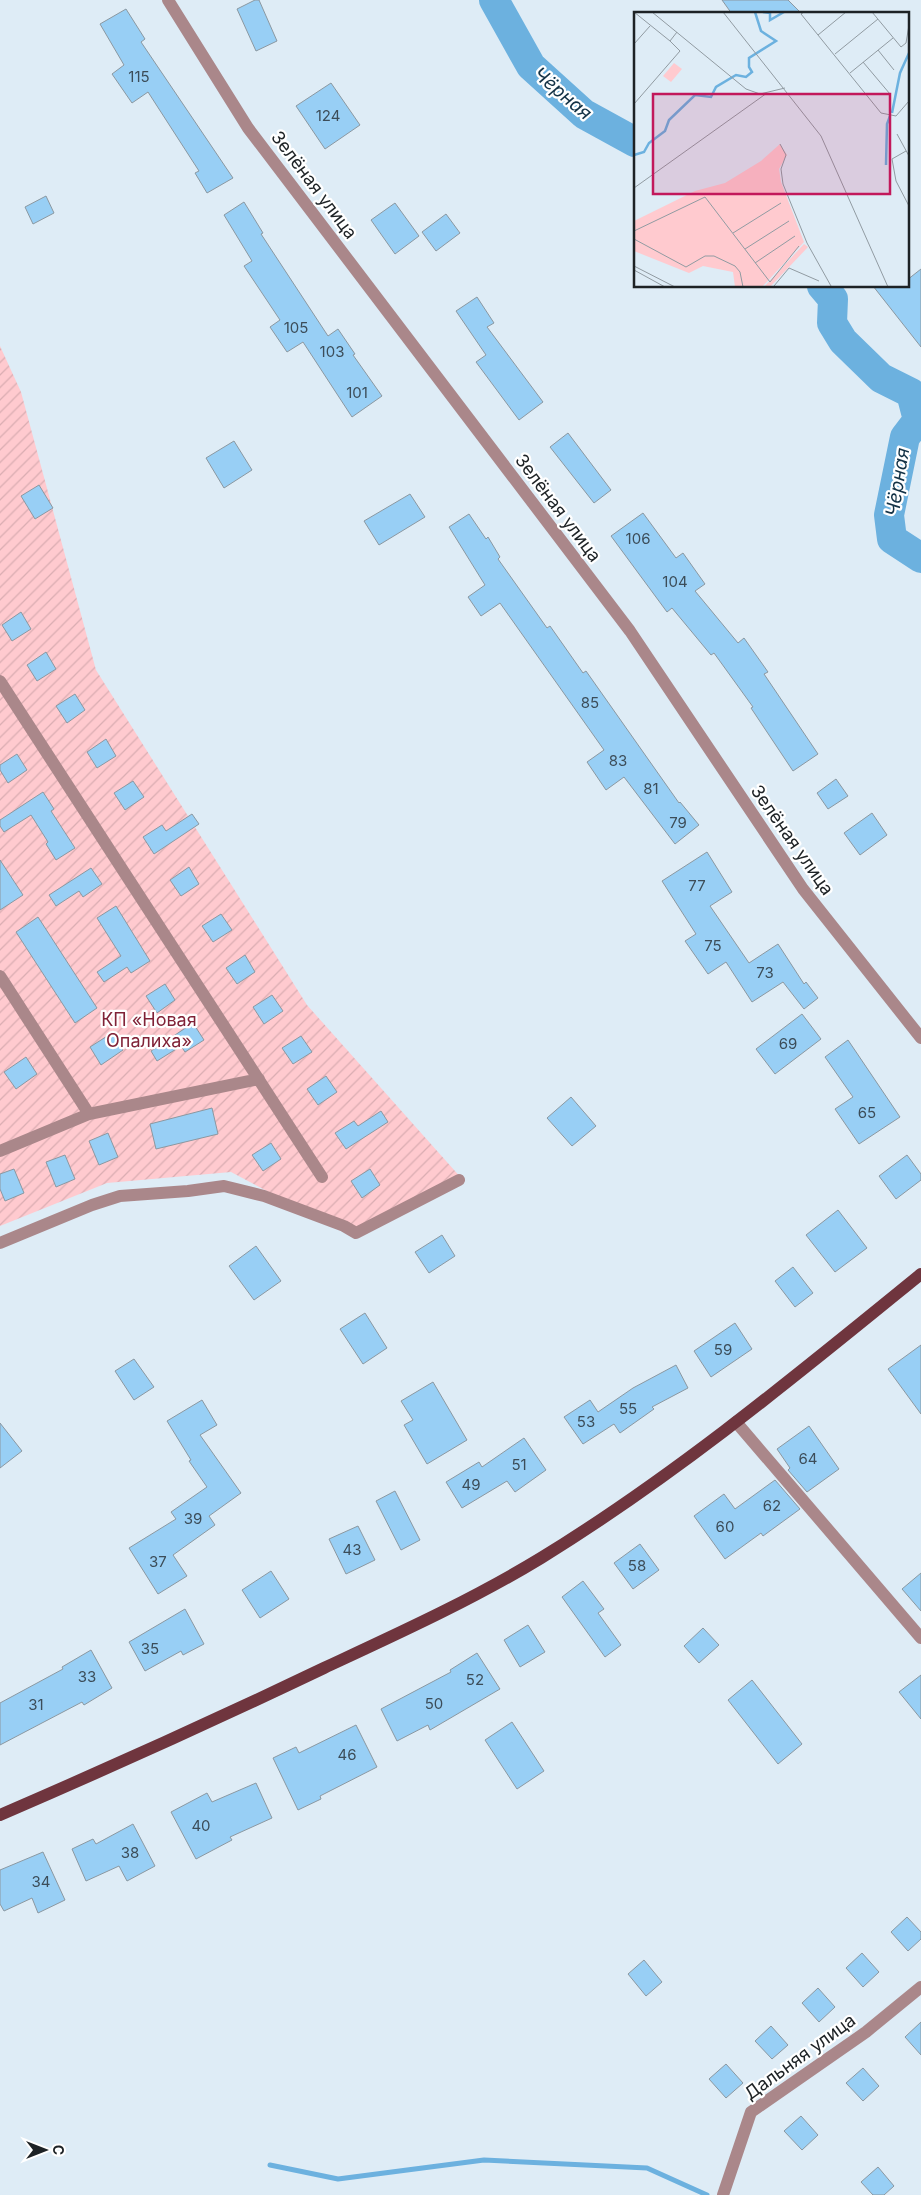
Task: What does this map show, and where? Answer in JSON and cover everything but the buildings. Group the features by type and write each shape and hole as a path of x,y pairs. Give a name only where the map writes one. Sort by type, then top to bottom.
{"main road":[{"path":"0,1815 148,1751 468,1599 539,1559 625,1504 678,1467 815,1361 921,1274"}],"street":[{"name":"Зелёная улица","path":"168,0 248,128 630,631 803,889 921,1038"},
{"path":"0,681 322,1177"},
{"path":"0,976 89,1114"},
{"path":"0,1151 89,1114 259,1079"},
{"path":"0,1243 92,1205 120,1196 188,1191 224,1186 264,1196 344,1226 356,1233 459,1180"},
{"path":"736,1422 921,1638"},
{"name":"Дальняя улица","path":"723,2195 751,2112 866,2032 921,1987"}],"green space":[{"name":"КП «Новая Опалиха»","path":"0,346 21,392 96,670 307,1005 463,1180 356,1238 231,1172 107,1183 0,1226"}],"waterway":[{"name":"Чёрная","path":"494,0 531,66 584,114 634,141"},
{"name":"Чёрная","path":"824,288 833,299 832,323 843,341 881,378 911,393 918,420 905,437 889,515 892,539 921,558"},
{"path":"270,2165 338,2179 484,2160 647,2168 707,2195"}]}
